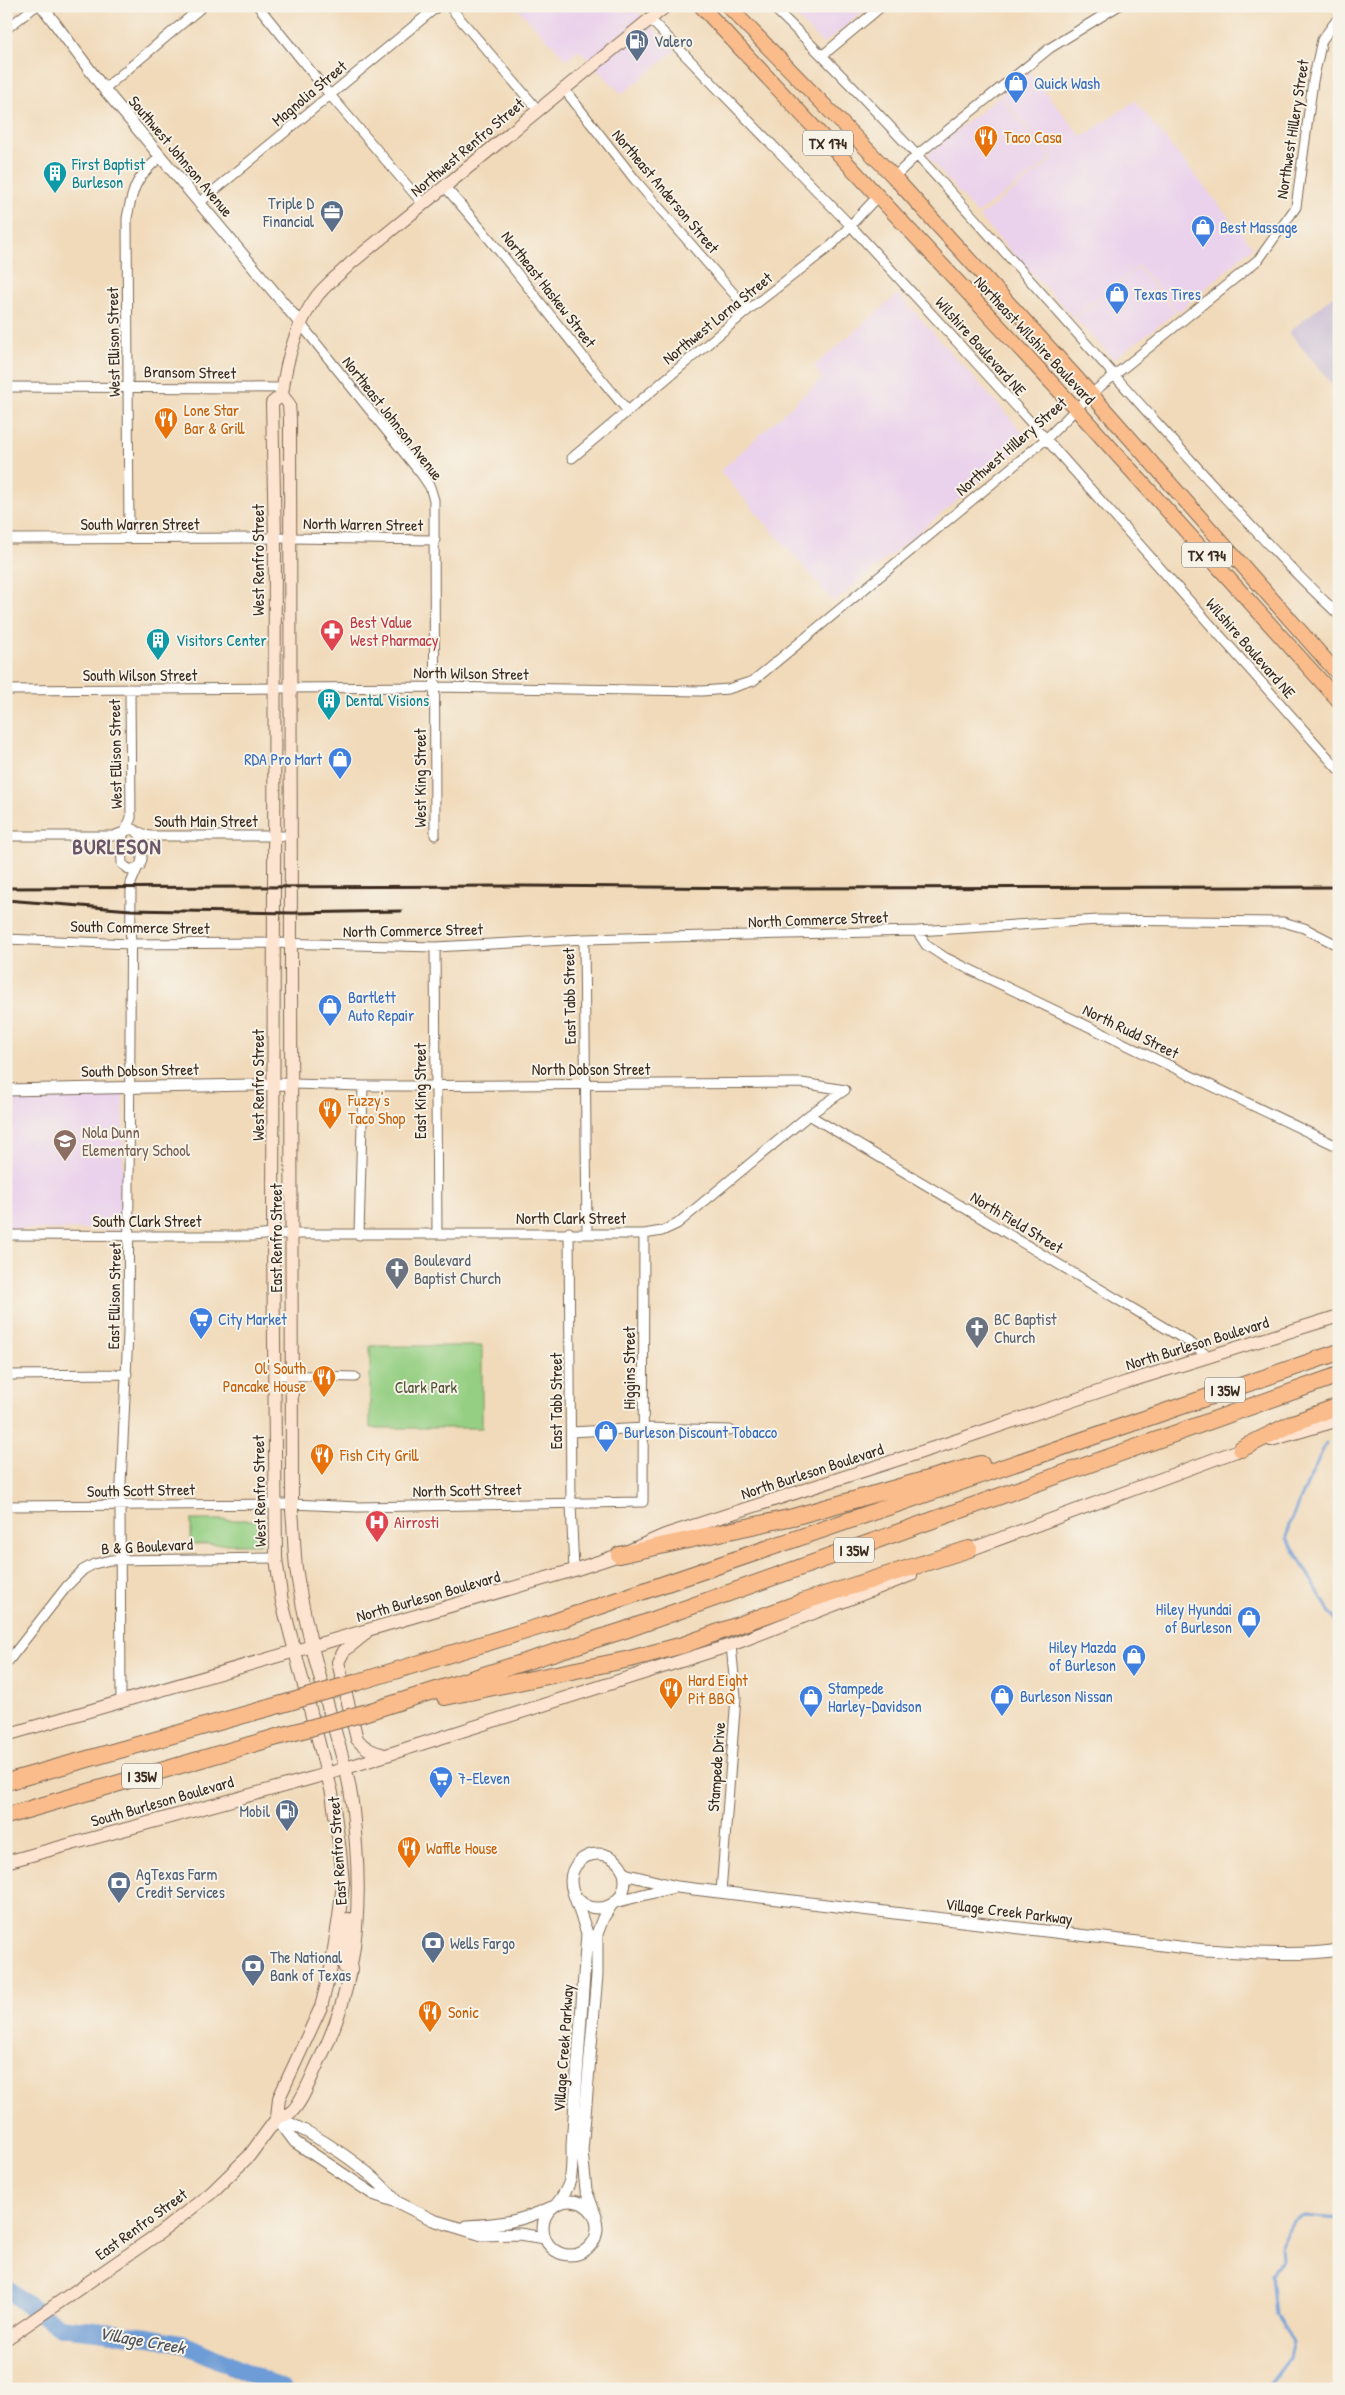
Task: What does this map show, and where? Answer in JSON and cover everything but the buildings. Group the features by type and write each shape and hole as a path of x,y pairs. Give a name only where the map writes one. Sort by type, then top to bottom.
{"highway":[{"path":"1318,1359 1339,1343"},
{"name":"I 35W","path":"6,1782 358,1682 545,1625 1339,1352"},
{"name":"I 35W","path":"6,1816 364,1712 634,1627 1339,1376"},
{"path":"1241,1449 1293,1423 1339,1406"},
{"path":"620,1555 793,1517 989,1462 1102,1424 1115,1421 1132,1422"},
{"path":"364,1712 630,1659 683,1645 802,1602 969,1549"}],"main road":[{"path":"649,6 650,19"},
{"name":"Northwest Renfro Street","path":"300,323 318,295 351,263 666,6"},
{"name":"Northeast Wilshire Boulevard","path":"701,6 1076,409 1339,701"},
{"name":"Northeast Wilshire Boulevard","path":"728,6 894,177 1091,394 1339,675"},
{"name":"West Renfro Street","path":"300,323 286,364 282,392 272,402 275,538 275,1083 273,1234 276,1558 282,1602 327,1774"},
{"name":"West Renfro Street","path":"282,392 289,404 290,411 292,887"},
{"name":"East Renfro Street","path":"292,887 292,1504 296,1567 313,1646"},
{"name":"North Burleson Boulevard","path":"295,1652 574,1570 620,1555 665,1535 1339,1316"},
{"path":"327,1774 731,1645 921,1571 969,1549 1241,1449 1339,1420"},
{"path":"371,1629 344,1651 338,1667 357,1739 363,1746 385,1755"},
{"path":"313,1646 321,1684 345,1768"},
{"path":"6,1735 295,1652"},
{"name":"East Renfro Street","path":"6,2339 161,2232 211,2193 249,2156 277,2118 291,2112 301,2098 335,2028 344,2004 351,1970 360,1897 355,1828 345,1768"},
{"name":"East Renfro Street","path":"277,2118 279,2098 321,2006 331,1968 343,1883 336,1810 327,1774"},
{"name":"South Burleson Boulevard","path":"6,1862 327,1774"},
{"path":"343,1883 348,1893 343,1962 345,1968 351,1970"}],"street":[{"path":"6,29 36,6"},
{"name":"Southwest Johnson Avenue","path":"42,6 104,89 300,323"},
{"path":"104,89 203,6"},
{"path":"258,6 330,95 424,205"},
{"name":"Magnolia Street","path":"199,203 438,6"},
{"path":"449,6 538,110"},
{"path":"772,6 823,55 917,155 1248,522 1339,615"},
{"path":"823,55 882,6"},
{"path":"894,177 917,155 1050,48 1118,6"},
{"name":"Northwest Hillery Street","path":"652,689 702,691 728,688 753,681 1046,439 1091,394 1259,259 1296,207 1313,81 1322,40 1339,16"},
{"name":"Wilshire Boulevard NE","path":"650,19 850,225 1046,439 1339,770"},
{"name":"Northeast Anderson Street","path":"564,89 636,180 748,310"},
{"name":"West Ellison Street","path":"129,539 127,218 132,193 141,173 160,157"},
{"name":"Northeast Haskew Street","path":"445,187 482,229 628,411"},
{"name":"Northwest Lorna Street","path":"572,458 748,310 832,245 878,196"},
{"name":"Northeast Johnson Avenue","path":"300,323 430,487 434,500 435,540"},
{"name":"Bransom Street","path":"6,387 129,386 282,392"},
{"name":"North Warren Street","path":"275,538 435,540"},
{"name":"South Warren Street","path":"6,539 275,538"},
{"name":"West King Street","path":"435,540 435,836"},
{"name":"North Wilson Street","path":"274,687 652,689"},
{"name":"South Wilson Street","path":"6,690 274,687"},
{"name":"West Ellison Street","path":"130,689 131,818"},
{"name":"East Ellison Street","path":"121,1703 120,1505 127,1374 130,1236 131,886 142,859 142,839 131,818"},
{"name":"East Ellison Street","path":"131,818 121,840 121,860 131,886"},
{"path":"6,836 113,836 130,829 138,832"},
{"name":"South Main Street","path":"138,832 148,836 292,836"},
{"path":"124,867 130,870 137,869"},
{"name":"North Commerce Street","path":"292,944 435,947 584,939 917,931 1099,920 1284,922 1304,928 1339,946"},
{"name":"North Rudd Street","path":"917,931 926,945 946,958 1339,1148"},
{"name":"South Commerce Street","path":"6,939 131,944 292,944"},
{"name":"East Tabb Street","path":"584,939 587,1232"},
{"name":"East King Street","path":"435,947 437,1234"},
{"name":"North Dobson Street","path":"293,1084 435,1086 802,1083 845,1090 809,1115"},
{"name":"South Dobson Street","path":"6,1090 293,1084"},
{"path":"359,1235 363,1086"},
{"name":"North Clark Street","path":"292,1234 569,1232 644,1234 662,1231 677,1224 809,1115"},
{"name":"North Field Street","path":"809,1115 1185,1340 1209,1357"},
{"name":"East Tabb Street","path":"569,1232 571,1504 574,1570"},
{"name":"South Clark Street","path":"6,1235 253,1236 292,1234"},
{"name":"Higgins Street","path":"643,1502 644,1234"},
{"path":"6,1375 127,1374"},
{"path":"274,1375 355,1377"},
{"path":"571,1432 644,1428 730,1430"},
{"name":"North Scott Street","path":"276,1504 358,1507 643,1502"},
{"name":"South Scott Street","path":"6,1506 276,1504"},
{"name":"B & G Boulevard","path":"6,1664 67,1586 83,1570 102,1561 276,1558"},
{"name":"Stampede Drive","path":"722,1892 736,1697 731,1645"},
{"name":"Village Creek Parkway","path":"277,2118 295,2142 373,2194 397,2202 433,2220 482,2234 519,2234 545,2238 558,2252 576,2255 585,2251 596,2236 598,2226 586,2190 582,2151 597,1975 597,1934 603,1918 624,1890 624,1874 621,1866 607,1855 589,1855 575,1866 570,1883 588,1933 572,2145 572,2179 567,2191 544,2221 545,2238"},
{"name":"Village Creek Parkway","path":"624,1874 677,1887 1204,1950 1259,1953 1322,1953 1339,1950"},
{"name":"Village Creek Parkway","path":"573,1892 577,1899 592,1908 600,1908 677,1887"},
{"name":"Village Creek Parkway","path":"456,2226 496,2225 523,2220 568,2200 577,2201 591,2210 596,2217"}],"shaded area":[{"path":"515,6 632,6 675,51 622,94 579,50 567,60"},
{"path":"786,6 870,6 823,44"},
{"path":"1029,72 1082,137 1135,101 1253,247 1178,312 1139,266 1074,318 979,217 1054,159 1000,95"},
{"path":"999,96 1052,159 977,214 927,155"},
{"path":"1138,268 1176,312 1114,359 1075,319"},
{"path":"1339,291 1339,393 1289,332"},
{"path":"898,294 1030,440 834,602 720,471 822,378 814,366"},
{"name":"Nola Dunn Elementary School","path":"123,1093 123,1230 6,1229 6,1094"}],"green space":[{"name":"Clark Park","path":"370,1346 482,1346 482,1428 370,1428"},
{"path":"191,1520 261,1520 261,1544 191,1544"}],"waterway":[{"path":"1326,1443 1289,1524 1287,1538 1339,1628"},
{"path":"1266,2389 1289,2359 1293,2342 1276,2315 1272,2275 1281,2259 1280,2246 1294,2221 1304,2216 1339,2219"},
{"name":"Village Creek","path":"6,2287 23,2302 60,2327 149,2337 181,2343 283,2389"}],"railway":[{"path":"6,888 522,886 781,888 1339,887"},
{"path":"6,900 131,910 293,913 401,911"}],"place":[{"name":"Valero","path":"637,62"},
{"name":"Quick Wash","path":"1016,104"},
{"name":"Taco Casa","path":"986,158"},
{"name":"First Baptist Burleson","path":"55,194"},
{"name":"Triple D Financial","path":"332,233"},
{"name":"Best Massage","path":"1203,248"},
{"name":"Texas Tires","path":"1117,315"},
{"name":"Lone Star Bar & Grill","path":"166,440"},
{"name":"Best Value West Pharmacy","path":"332,652"},
{"name":"Visitors Center","path":"158,661"},
{"name":"Dental Visions","path":"329,721"},
{"name":"RDA Pro Mart","path":"340,780"},
{"name":"Bartlett Auto Repair","path":"330,1027"},
{"name":"Fuzzy's Taco Shop","path":"330,1130"},
{"name":"Nola Dunn Elementary School","path":"65,1162"},
{"name":"Boulevard Baptist Church","path":"397,1290"},
{"name":"City Market","path":"201,1340"},
{"name":"BC Baptist Church","path":"977,1349"},
{"name":"Ol' South Pancake House","path":"324,1398"},
{"name":"Burleson Discount Tobacco","path":"606,1453"},
{"name":"Fish City Grill","path":"322,1476"},
{"name":"Airrosti","path":"377,1543"},
{"name":"Hiley Hyundai of Burleson","path":"1249,1639"},
{"name":"Hiley Mazda of Burleson","path":"1134,1677"},
{"name":"Hard Eight Pit BBQ","path":"671,1710"},
{"name":"Burleson Nissan","path":"1002,1717"},
{"name":"Stampede Harley-Davidson","path":"811,1718"},
{"name":"7-Eleven","path":"441,1799"},
{"name":"Mobil","path":"287,1832"},
{"name":"Waffle House","path":"409,1869"},
{"name":"AgTexas Farm Credit Services","path":"119,1904"},
{"name":"Wells Fargo","path":"433,1964"},
{"name":"The National Bank of Texas","path":"253,1987"},
{"name":"Sonic","path":"430,2033"}],"district":[{"name":"BURLESON","path":"117,846"}]}
